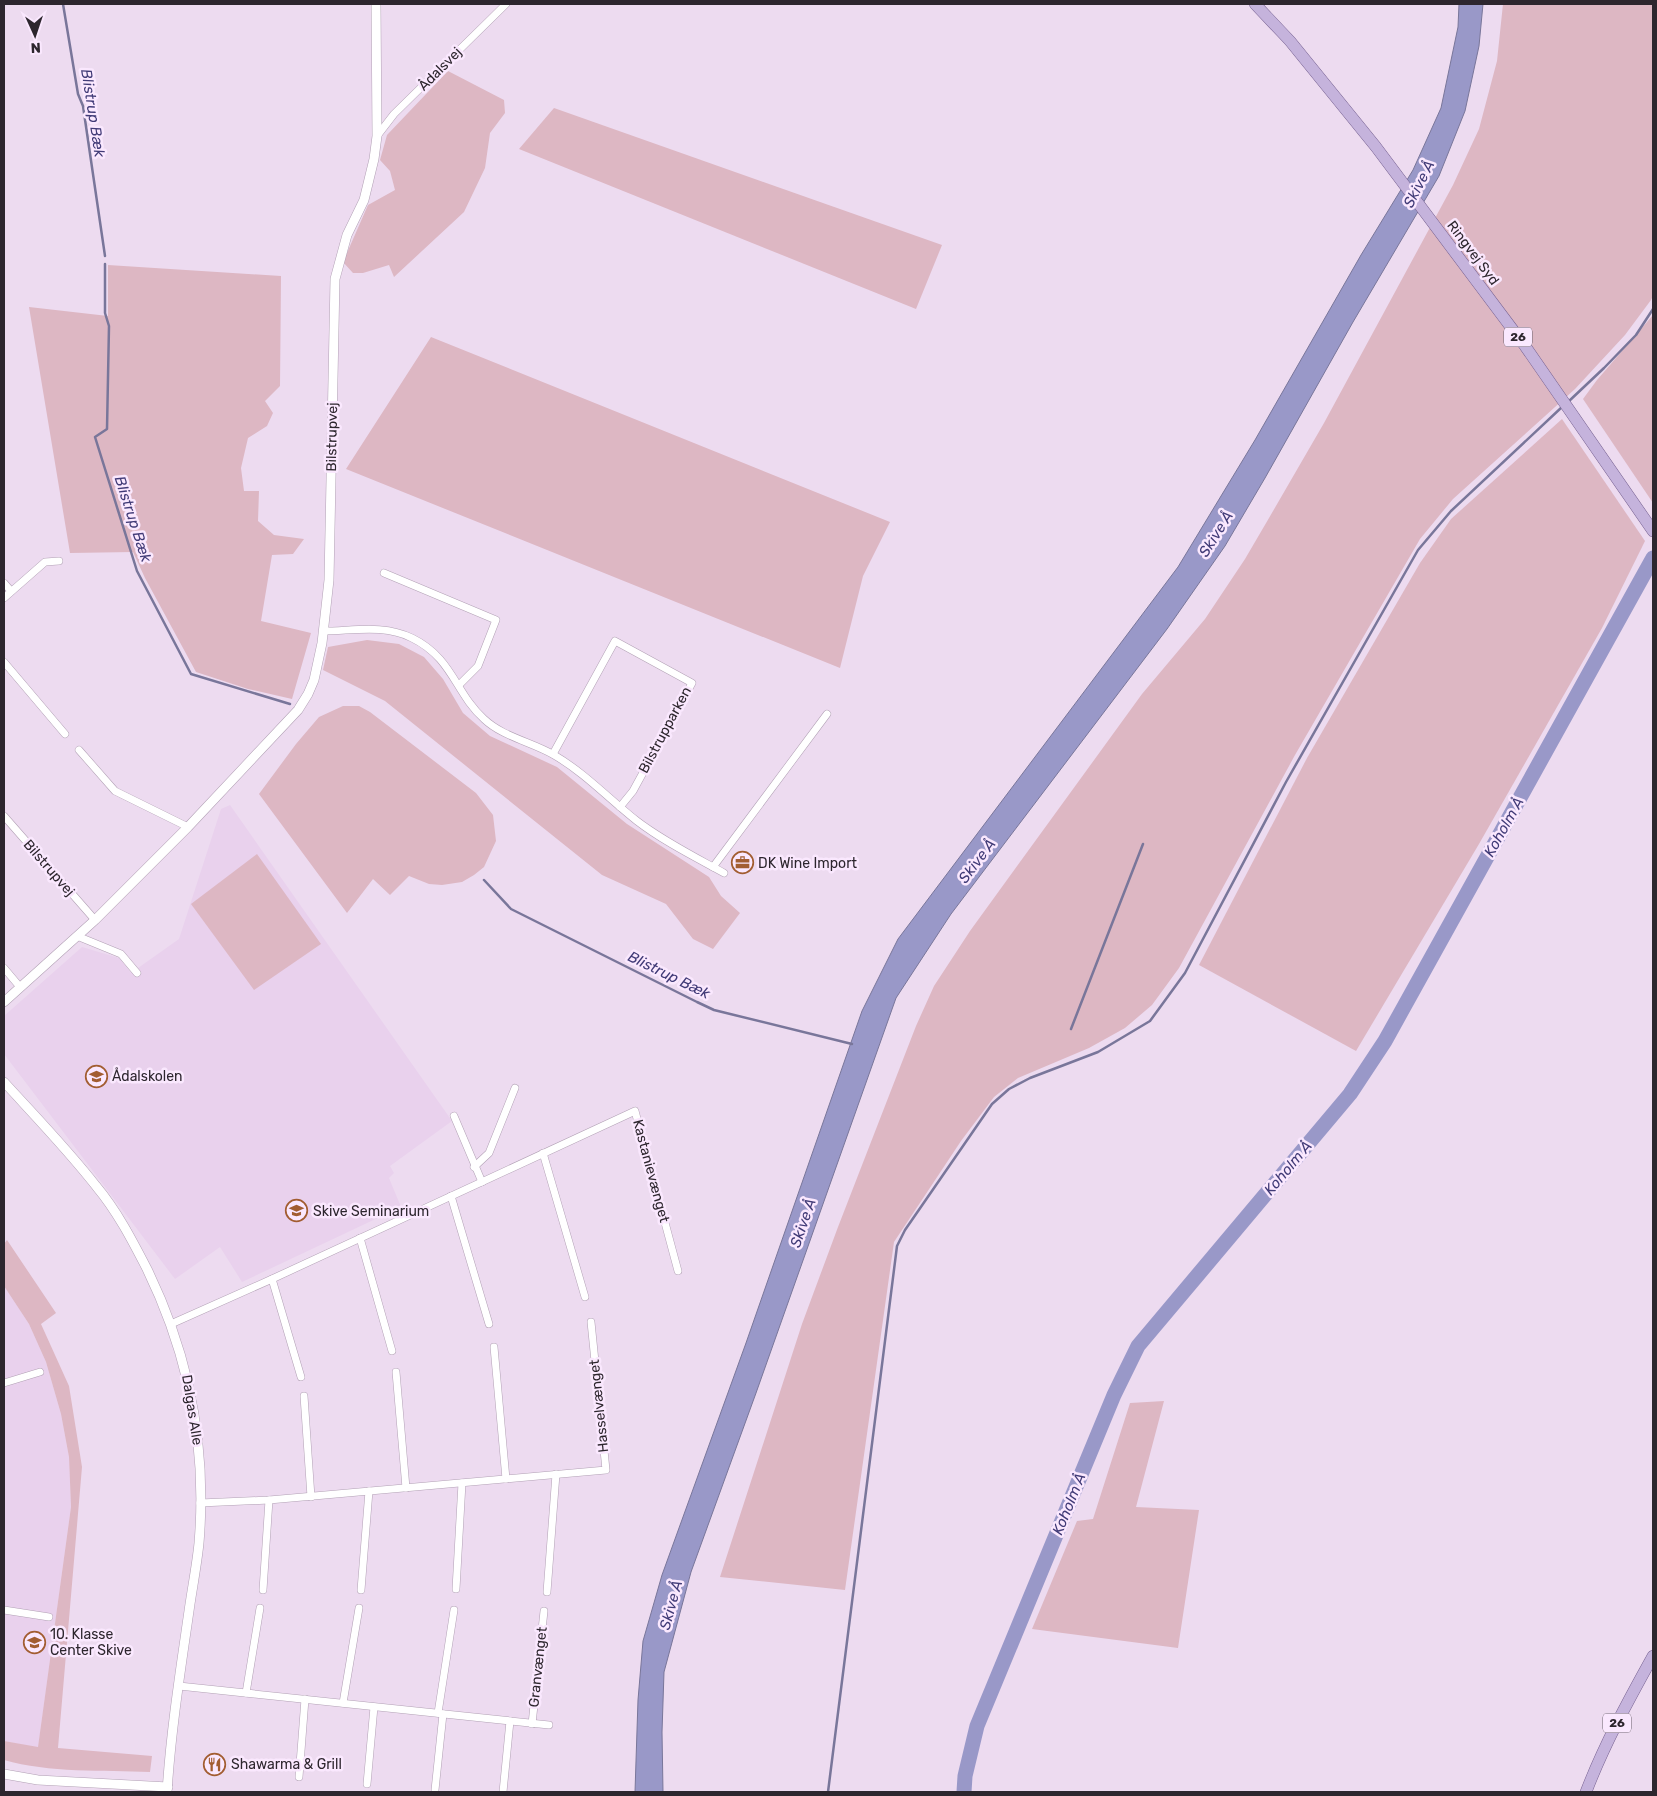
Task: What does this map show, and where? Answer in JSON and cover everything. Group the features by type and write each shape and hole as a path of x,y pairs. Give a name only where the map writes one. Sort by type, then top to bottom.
{"main road":[{"name":"Ringvej Syd","path":"1255,4 1290,41 1376,147 1525,346 1653,531"},
{"name":"26","path":"1586,1792 1597,1764 1624,1708 1653,1656"}],"street":[{"name":"Bilstrupvej","path":"4,1002 95,920 188,827 298,710 314,680 323,631 329,580 335,280 348,234 364,200 374,159 377,136 376,4"},
{"name":"Ådalsvej","path":"377,136 394,114 506,4"},
{"path":"4,598 45,562 59,561"},
{"path":"384,574 496,620 478,666 459,685"},
{"path":"4,583 11,591"},
{"path":"323,631 373,629 393,631 412,638 430,649 445,663 474,709 484,720 497,729 554,754 584,775 638,822 724,873"},
{"name":"Bilstrupparken","path":"554,754 616,641 692,683 633,791 620,806"},
{"path":"4,662 65,734"},
{"path":"713,867 827,714"},
{"path":"79,750 115,791 188,827"},
{"name":"Bilstrupvej","path":"4,816 95,920"},
{"path":"78,936 121,954 137,973"},
{"path":"4,968 20,987"},
{"name":"Dalgas Alle","path":"4,1082 97,1187 120,1220 156,1287 182,1357 194,1413 200,1462 199,1543 167,1790"},
{"path":"474,1167 488,1154 515,1088"},
{"name":"Kastanievænget","path":"171,1324 635,1111 678,1271"},
{"path":"454,1116 474,1167 482,1182"},
{"path":"543,1153 585,1297"},
{"path":"451,1196 489,1324"},
{"path":"360,1238 392,1351"},
{"path":"272,1279 301,1376"},
{"name":"Hasselvænget","path":"200,1503 311,1497 606,1470 591,1322"},
{"path":"494,1347 506,1479"},
{"path":"4,1384 40,1372"},
{"path":"396,1372 406,1488"},
{"path":"304,1396 311,1497"},
{"path":"547,1592 556,1474"},
{"path":"456,1589 462,1483"},
{"path":"361,1590 370,1491"},
{"path":"262,1590 270,1500"},
{"path":"246,1693 260,1608"},
{"path":"343,1703 359,1608"},
{"path":"4,1610 49,1617"},
{"path":"435,1790 440,1714 454,1610"},
{"name":"Granvænget","path":"532,1724 544,1611"},
{"name":"Granvænget","path":"179,1686 550,1725"},
{"path":"299,1777 305,1699"},
{"path":"368,1784 374,1707"},
{"path":"503,1792 510,1721"},
{"path":"4,1774 38,1780 167,1790"}],"shaded area":[{"path":"1503,4 1653,4 1653,296 1625,335 1575,389 1453,499 1420,539 1295,755 1179,968 1152,1005 1125,1028 1089,1048 1018,1078 994,1097 961,1141 894,1242 845,1590 720,1577 802,1324 916,1026 934,986 970,931 1142,694 1205,619 1245,559 1269,518 1324,423 1453,185 1479,129 1497,61"},
{"path":"448,71 504,100 505,113 490,133 485,168 464,212 394,277 389,265 363,273 353,273 343,262 368,205 395,190 390,171 380,160 387,135"},
{"path":"554,108 942,245 916,309 519,149"},
{"path":"108,265 281,276 280,386 265,401 273,413 267,426 248,438 241,468 244,491 259,491 258,521 274,535 304,539 293,554 272,555 261,621 311,633 292,699 248,689 196,672 133,552 70,553 29,307 108,316"},
{"path":"1653,315 1653,503 1583,399"},
{"path":"431,337 890,522 863,576 840,668 346,469"},
{"path":"1562,419 1645,541 1602,628 1479,844 1356,1051 1199,965 1307,758 1420,563 1451,519"},
{"path":"367,640 399,644 424,657 443,679 463,713 490,736 557,767 627,824 709,877 721,896 740,913 713,949 693,939 666,904 602,875 385,701 323,670 328,647"},
{"path":"343,706 359,706 370,712 476,793 493,815 496,841 484,867 462,882 442,885 429,884 409,876 390,895 373,879 347,913 259,794 296,744 319,717"},
{"path":"230,805 452,1121 390,1166 394,1173 389,1178 401,1207 242,1282 220,1247 175,1279 4,1054 4,1016 82,947 119,958 131,973 179,939 221,809"},
{"path":"257,854 321,944 254,990 191,904"},
{"path":"7,1240 56,1313 41,1324 69,1386 82,1467 58,1748 152,1756 150,1772 58,1769 4,1760 4,1741 38,1747 71,1507 69,1457 61,1414 46,1362 29,1324 4,1286 4,1244"},
{"path":"4,1286 29,1324 46,1362 61,1414 69,1457 71,1507 38,1748 4,1741"},
{"path":"1164,1401 1136,1507 1199,1510 1178,1648 1032,1629 1077,1521 1093,1519 1130,1403"}],"water":[{"name":"Skive Å","path":"1459,4 1483,4 1479,46 1465,111 1439,176 1225,546 1167,629 951,914 896,998 691,1572 664,1672 663,1792 635,1792 638,1700 643,1641 662,1575 746,1343 862,1011 898,939 1178,567 1255,440 1361,255 1413,170 1441,108 1458,27"}],"waterway":[{"name":"Blistrup Bæk","path":"63,4 78,94 83,106 105,256"},
{"name":"Blistrup Bæk","path":"105,264 105,313 109,326 107,429 95,437 137,571 191,674 290,704"},
{"path":"1568,402 1636,335 1653,309"},
{"path":"828,1792 897,1246 905,1230 992,1104 1009,1089 1030,1078 1098,1052 1150,1021 1185,973 1286,782 1418,550 1451,511 1562,407"},
{"name":"Koholm Å","path":"964,1792 965,1776 977,1726 1114,1395 1138,1346 1350,1094 1385,1041 1653,558"},
{"path":"1071,1029 1143,844"},
{"name":"Blistrup Bæk","path":"484,880 511,909 714,1010 852,1044"}],"place":[{"name":"DK Wine Import","path":"742,863"},
{"name":"Ådalskolen","path":"96,1076"},
{"name":"Skive Seminarium","path":"297,1211"},
{"name":"10. Klasse Center Skive","path":"34,1642"},
{"name":"Shawarma & Grill","path":"215,1764"}]}
